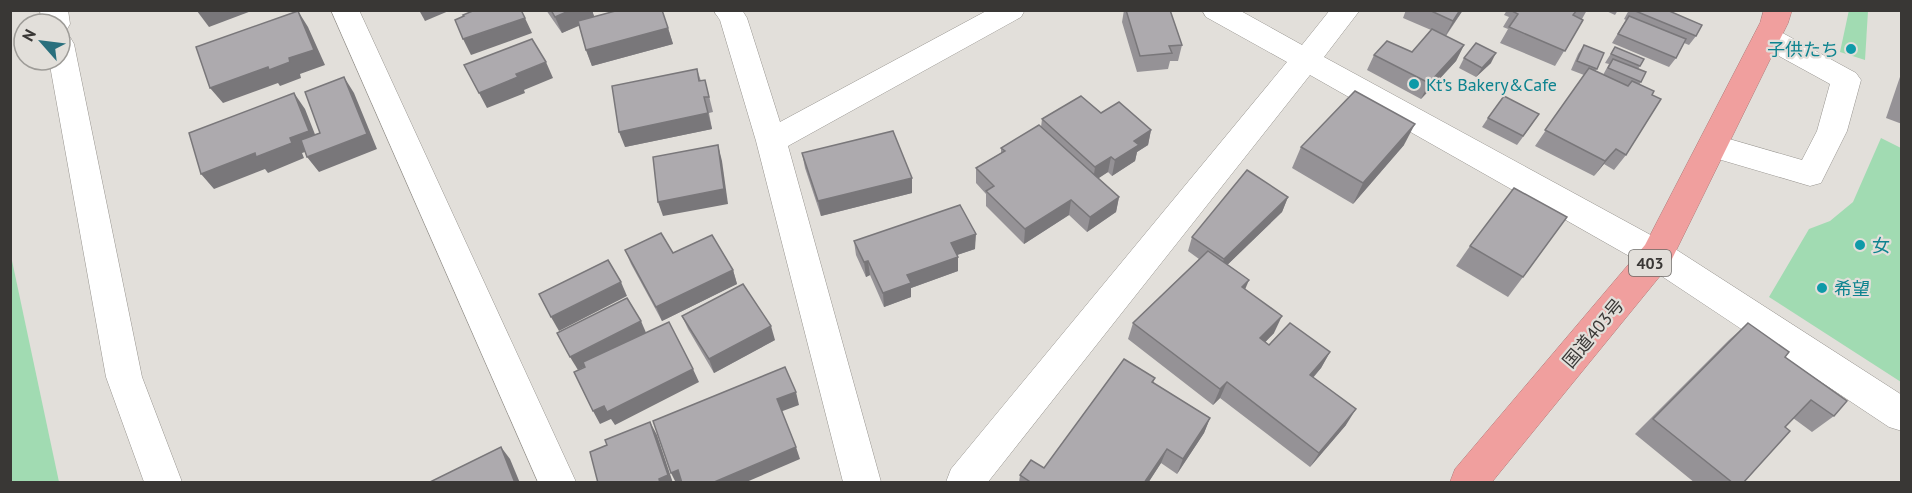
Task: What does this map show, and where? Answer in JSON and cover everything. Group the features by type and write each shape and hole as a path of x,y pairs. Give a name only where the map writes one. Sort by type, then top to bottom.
{"highway":[{"name":"国道403号","path":"1469,483 1657,255 1772,24"}],"street":[{"path":"345,10 557,483"},
{"path":"727,10 733,18 771,141 862,483"},
{"path":"771,141 1011,10"},
{"path":"1216,10 1657,255 1902,415"},
{"path":"965,483 1346,10"},
{"path":"1712,146 1810,174 1832,131 1846,80 1772,24"},
{"path":"65,72 124,377 162,483"}],"green space":[{"path":"1849,10 1868,11 1865,60 1840,52"},
{"path":"1881,138 1901,148 1901,382 1769,297 1809,229 1830,221 1853,202"},
{"path":"11,256 59,482 11,482"}],"building":[{"path":"475,10 521,10 525,18 463,39 455,20"},
{"path":"551,10 571,10 555,17"},
{"path":"619,10 662,10 668,28 586,50 578,21"},
{"path":"1126,10 1170,10 1182,45 1169,46 1172,53 1140,56"},
{"path":"1429,10 1460,10 1453,21"},
{"path":"1512,10 1577,10 1573,15 1583,20 1565,51 1509,27 1518,14"},
{"path":"1633,10 1667,10 1702,25 1696,36"},
{"path":"298,11 314,50 289,58 290,62 269,70 268,67 210,88 196,47"},
{"path":"1629,16 1686,39 1676,58 1618,34"},
{"path":"1432,29 1464,45 1429,83 1374,55 1387,41 1412,52"},
{"path":"532,39 546,62 516,74 518,77 479,93 464,65"},
{"path":"1476,43 1496,53 1482,68 1464,58"},
{"path":"1584,45 1604,53 1597,69 1577,61"},
{"path":"1615,47 1644,59 1640,66 1611,54"},
{"path":"1613,59 1646,72 1641,82 1608,68"},
{"path":"1589,68 1628,86 1632,81 1654,91 1652,95 1661,99 1626,155 1616,149 1605,161 1545,130"},
{"path":"697,69 699,81 705,80 709,97 704,97 708,113 619,132 612,86"},
{"path":"344,77 367,134 307,157 301,140 320,133 305,92"},
{"path":"1355,91 1415,124 1363,183 1301,147"},
{"path":"294,93 309,131 290,138 292,143 256,157 255,153 201,174 189,133"},
{"path":"1081,96 1101,113 1119,102 1151,130 1134,141 1139,145 1115,160 1111,157 1095,167 1042,119"},
{"path":"1504,96 1539,114 1523,136 1488,118"},
{"path":"1039,125 1119,197 1090,217 1071,200 1025,229 986,191 994,186 976,168 1005,151 1001,148"},
{"path":"893,131 912,178 818,201 802,153"},
{"path":"718,145 724,189 658,202 653,157"},
{"path":"1247,170 1288,197 1224,259 1192,237"},
{"path":"1514,188 1567,217 1523,277 1470,246"},
{"path":"960,205 976,234 951,243 958,257 907,275 911,283 883,293 868,261 864,262 854,241"},
{"path":"661,233 673,253 712,235 733,270 656,307 625,250"},
{"path":"1208,251 1249,280 1242,287 1282,316 1260,338 1269,345 1290,323 1330,352 1310,375 1356,409 1319,453 1227,382 1220,389 1133,323"},
{"path":"608,260 621,282 551,317 539,294"},
{"path":"743,284 771,326 709,359 682,316"},
{"path":"627,298 641,321 570,357 557,333"},
{"path":"669,322 693,369 607,412 604,406 593,411 574,372 585,367 583,362"},
{"path":"1748,323 1789,352 1785,357 1847,401 1834,416 1811,400 1785,427 1790,431 1743,483 1733,483 1653,419"},
{"path":"1124,359 1155,378 1152,382 1210,418 1183,459 1167,449 1144,483 1032,483 1020,475 1031,460 1044,468"},
{"path":"785,367 796,392 777,399 796,447 712,483 682,483 678,470 671,473 653,421"},
{"path":"650,422 668,475 659,479 660,483 598,483 590,452 607,445 605,440"},
{"path":"501,447 515,483 430,483 430,482"}],"place":[{"name":"子供たち","path":"1851,49"},
{"name":"Kt’s Bakery&Cafe","path":"1414,84"},
{"name":"女","path":"1860,245"},
{"name":"希望","path":"1822,288"}]}
